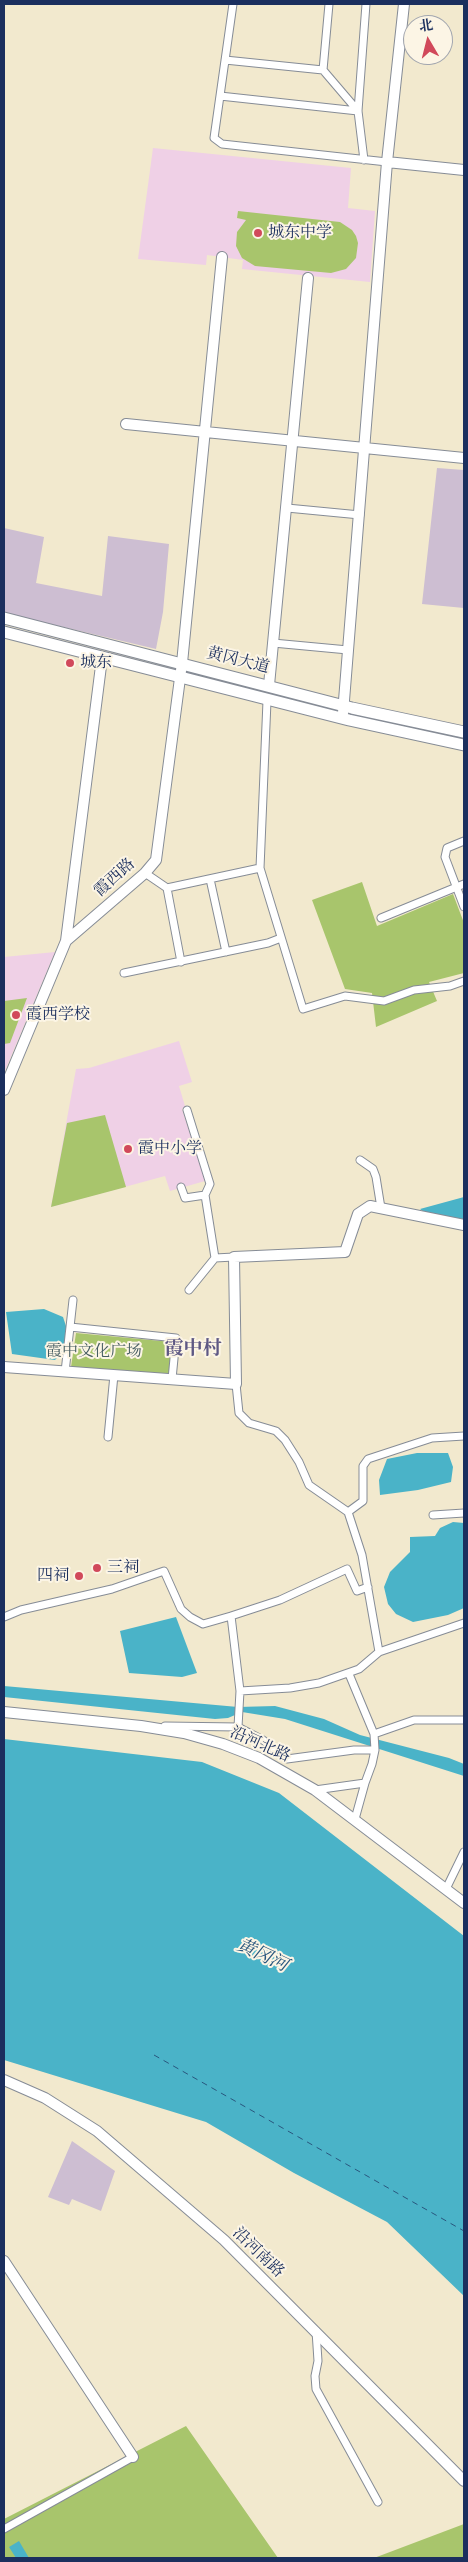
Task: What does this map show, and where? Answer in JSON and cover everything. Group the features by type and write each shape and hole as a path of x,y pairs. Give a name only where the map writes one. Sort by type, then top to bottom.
{"main road":[{"name":"黄冈大道","path":"4,618 352,708 464,732"},
{"name":"黄冈大道","path":"4,632 349,720 464,745"}],"street":[{"path":"233,4 214,138 222,144 464,170"},
{"path":"323,70 329,4"},
{"path":"364,160 358,111 366,4"},
{"path":"342,718 366,448 387,162 404,4"},
{"path":"225,60 323,70 358,111"},
{"path":"220,96 358,111"},
{"name":"霞西路","path":"4,1090 66,941 145,873 156,860 182,663 222,257"},
{"path":"269,685 308,278"},
{"path":"126,424 464,458"},
{"path":"287,508 360,515"},
{"path":"273,643 348,650"},
{"path":"66,941 102,658"},
{"path":"267,702 260,868 303,1009 345,996 384,1000 414,990 450,986 464,981"},
{"path":"464,841 447,848 445,857 464,907"},
{"path":"145,873 168,888 260,868"},
{"path":"210,879 226,952"},
{"path":"381,918 464,884"},
{"path":"168,888 181,962"},
{"path":"124,973 226,952 281,938"},
{"path":"187,1110 210,1184 205,1195 215,1258"},
{"path":"360,1160 373,1169 379,1183 380,1208"},
{"path":"181,1187 185,1198 205,1195"},
{"path":"189,1290 215,1258 346,1252 358,1214 370,1206 464,1225"},
{"path":"234,1257 238,1413 249,1423 276,1431 292,1450 309,1485 348,1512 359,1545 379,1652"},
{"path":"65,1372 72,1300"},
{"path":"70,1327 176,1338 172,1379"},
{"path":"4,1367 236,1384"},
{"path":"108,1437 114,1375"},
{"path":"348,1512 363,1501 363,1466 368,1460 432,1438 464,1436"},
{"path":"433,1515 464,1514"},
{"path":"4,1617 20,1610 112,1589 164,1571 181,1610 203,1624 280,1600 347,1569 357,1591 368,1587"},
{"path":"231,1616 240,1691 238,1727"},
{"path":"240,1691 290,1688 349,1674 359,1669 379,1652 464,1623"},
{"path":"349,1674 375,1736 375,1749 355,1819"},
{"name":"沿河北路","path":"4,1712 141,1726 184,1733 223,1744 259,1758 315,1790 464,1903"},
{"path":"375,1736 414,1720 464,1720"},
{"path":"141,1726 238,1727 263,1740 287,1759 375,1749"},
{"path":"315,1790 365,1783"},
{"path":"446,1889 464,1852"},
{"name":"沿河南路","path":"4,2080 45,2098 97,2132 224,2240 316,2330 464,2481"},
{"path":"4,2261 133,2457 4,2529"},
{"path":"316,2330 318,2361 315,2376 316,2389 378,2502"}],"shaded area":[{"name":"城东中学","path":"153,148 351,168 348,208 375,211 370,282 242,269 243,260 207,255 206,265 138,259"},
{"path":"437,468 464,470 464,608 422,604"},
{"path":"4,528 44,537 36,583 102,596 108,536 169,544 163,612 156,649 4,613"},
{"name":"霞西学校","path":"55,952 4,1073 4,957"},
{"name":"霞中小学","path":"179,1041 192,1082 179,1086 185,1106 182,1109 205,1181 170,1191 165,1176 51,1207 76,1069 89,1068"},
{"path":"72,2141 115,2171 101,2211 72,2199 69,2205 48,2197"}],"green space":[{"path":"238,211 340,222 352,230 356,236 358,243 356,258 346,269 331,273 255,266 242,258 236,246 237,232 246,220 237,218"},
{"path":"362,882 377,926 453,894 464,923 464,973 429,982 437,1001 376,1027 372,993 345,989 312,900"},
{"path":"27,998 10,1043 4,1044 4,1001"},
{"path":"105,1115 126,1187 51,1207 67,1123"},
{"name":"霞中文化广场","path":"76,1333 172,1342 169,1375 71,1367"},
{"path":"186,2426 278,2558 4,2558 4,2519"},
{"path":"464,2524 464,2558 374,2558"}],"water":[{"path":"464,1197 463,1219 428,1215 420,1209"},
{"path":"44,1309 63,1317 67,1329 66,1348 55,1360 12,1354 6,1312"},
{"path":"417,1453 448,1453 453,1467 451,1482 418,1490 380,1495 379,1480 387,1459"},
{"path":"453,1522 464,1523 464,1608 448,1615 413,1622 396,1614 388,1604 384,1587 390,1572 410,1552 410,1537 435,1536 440,1528"},
{"path":"176,1617 197,1673 182,1677 129,1673 120,1631"},
{"path":"4,1686 238,1707 275,1706 324,1719 360,1735 449,1758 464,1764 464,1776 285,1719 242,1712 228,1718 215,1719 4,1697"},
{"name":"黄冈河","path":"4,1739 202,1762 279,1793 464,1936 464,2296 387,2222 294,2173 206,2122 4,2060"},
{"path":"19,2541 29,2558 16,2558 9,2547"}],"ferry route":[{"path":"154,2055 464,2231"}],"place":[{"name":"城东中学","path":"258,233"},
{"name":"城东","path":"70,663"},
{"name":"霞西学校","path":"16,1015"},
{"name":"霞中小学","path":"128,1149"},
{"name":"三祠","path":"97,1568"},
{"name":"四祠","path":"79,1576"}],"district":[{"name":"霞中村","path":"193,1349"}]}
